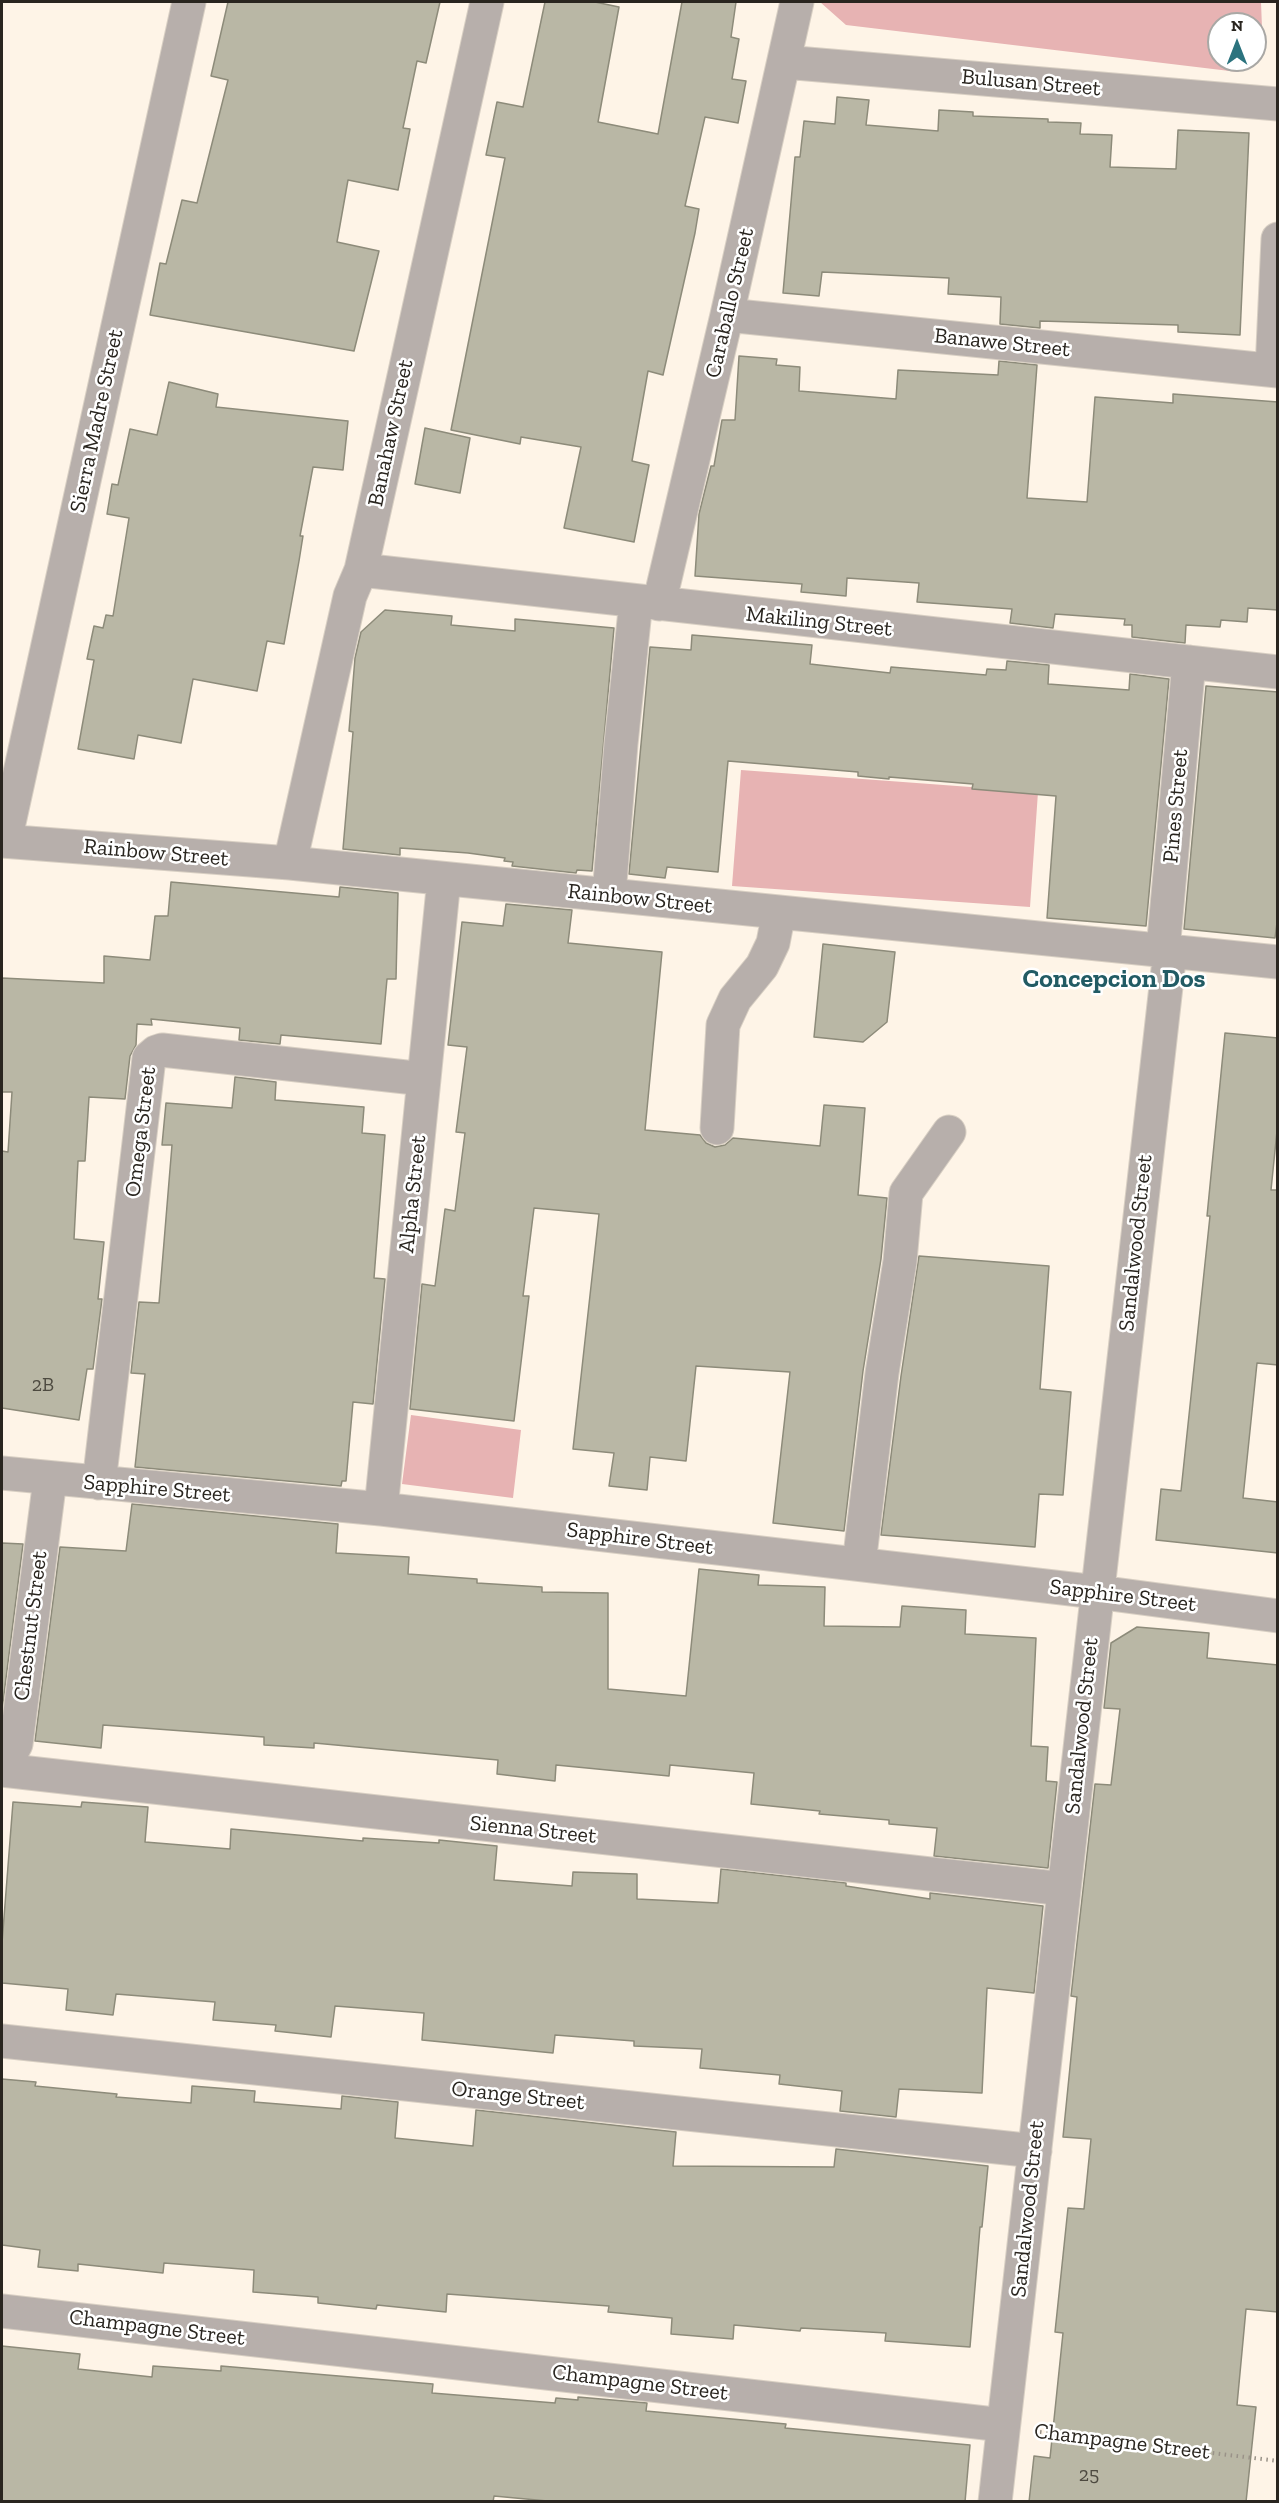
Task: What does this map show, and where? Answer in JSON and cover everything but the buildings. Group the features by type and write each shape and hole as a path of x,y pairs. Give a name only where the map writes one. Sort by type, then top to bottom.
{"street":[{"name":"Sierra Madre Street","path":"3,841 189,2"},
{"name":"Banahaw Street","path":"290,863 350,596 361,570 487,2"},
{"name":"Caraballo Street","path":"609,896 621,744 648,602 727,315 797,2"},
{"name":"Bulusan Street","path":"784,62 1278,104"},
{"path":"1275,371 1278,239"},
{"name":"Banawe Street","path":"727,315 1275,371"},
{"name":"Makiling Street","path":"361,570 1278,672"},
{"name":"Pines Street","path":"1166,951 1189,662"},
{"name":"Rainbow Street","path":"3,841 290,863 1277,961"},
{"name":"Alpha Street","path":"381,1509 444,879"},
{"path":"717,1128 723,1025 735,999 762,966 773,942 779,912"},
{"name":"Sandalwood Street","path":"995,2502 1166,951"},
{"name":"Omega Street","path":"99,1483 149,1058 162,1050 424,1078"},
{"path":"859,1564 882,1373 900,1261 906,1193 949,1132"},
{"name":"Sapphire Street","path":"2,1473 381,1509 1097,1592 1278,1616"},
{"name":"Chestnut Street","path":"2,1770 16,1744 50,1479"},
{"name":"Sienna Street","path":"2,1770 1064,1889"},
{"name":"Orange Street","path":"2,2041 1035,2151"},
{"name":"Champagne Street","path":"2,2311 1004,2425"}],"path":[{"name":"Champagne Street","path":"1004,2425 1042,2433 1278,2461"}],"shaded area":[{"path":"820,2 1261,2 1261,12 1207,12 1207,68 846,25"},
{"path":"741,770 1038,792 1030,907 732,886"},
{"path":"411,1415 521,1430 513,1498 402,1484"}],"district":[{"name":"Concepcion Dos","path":"1114,980"}]}
